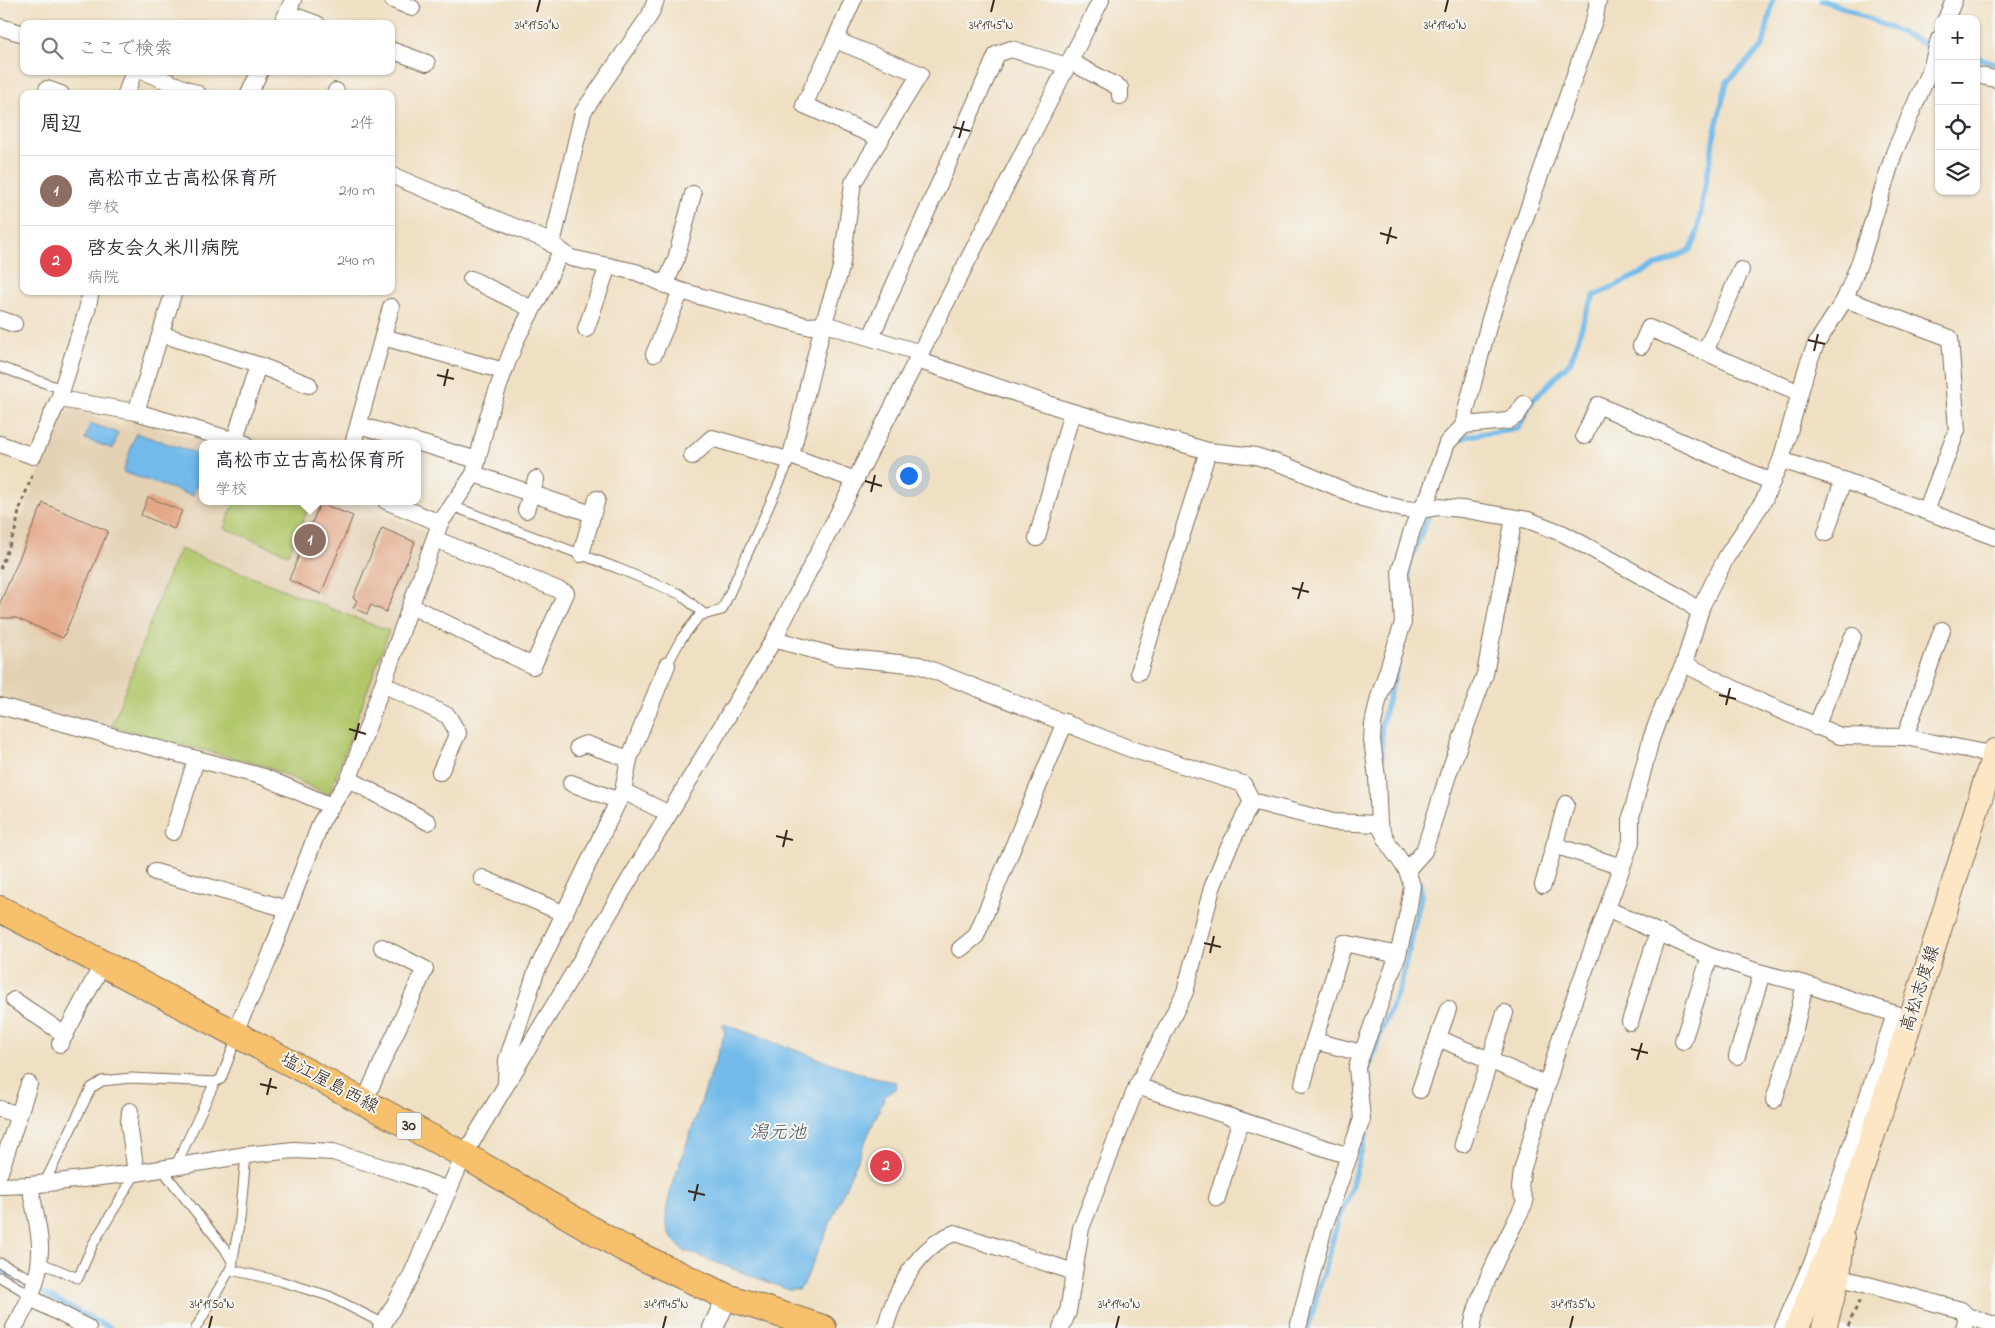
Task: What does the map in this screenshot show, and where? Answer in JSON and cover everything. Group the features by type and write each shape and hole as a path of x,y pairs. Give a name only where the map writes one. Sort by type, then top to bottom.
{"main road":[{"name":"高松志度線","path":"1824,1328 1838,1277 1844,1225 1903,1017 1995,753"},
{"name":"塩江屋島西線","path":"0,909 464,1155 623,1248 728,1297 823,1328"},
{"name":"高松志度線","path":"1797,1328 1822,1267 1844,1225"}],"street":[{"path":"393,0 412,8"},
{"path":"236,1034 268,961 320,822 349,779 440,523 475,467 488,417 504,371 517,338 532,309 556,248 583,112 650,15 656,0"},
{"path":"853,0 804,105 880,139"},
{"path":"382,1326 411,1276 464,1155 774,639 1101,0"},
{"path":"1298,1328 1324,1228 1362,1119 1357,1067 1398,955 1412,886 1407,870 1389,845 1379,824 1377,777 1372,740 1373,724 1379,696 1403,624 1400,571 1428,509 1429,496 1447,443 1464,425 1465,414 1490,319 1595,17 1598,0"},
{"path":"1948,15 1954,0"},
{"path":"287,12 306,20"},
{"path":"0,27 20,33"},
{"path":"791,456 823,325 842,268 853,183 920,74 835,40"},
{"path":"870,338 998,54 1012,49 1068,64 1120,88 1120,96"},
{"path":"395,51 427,63"},
{"path":"1472,1328 1490,1275 1525,1202 1520,1188 1522,1171 1561,1036 1631,842 1631,817 1651,740 1664,704 1684,664 1700,612 1727,556 1764,500 1772,482 1781,460 1808,364 1816,344 1845,298 1862,256 1894,153 1935,55"},
{"path":"127,90 133,75"},
{"path":"152,75 188,90"},
{"path":"251,90 258,75"},
{"path":"1980,76 1995,79"},
{"path":"395,177 546,240 571,258 636,272 681,291 807,326 823,325 870,338 1072,412 1208,451 1256,456 1287,466 1362,498 1403,509 1462,509 1528,520 1564,534 1680,597 1700,612"},
{"path":"665,285 676,259 693,194"},
{"path":"586,329 608,266"},
{"path":"1705,352 1741,270"},
{"path":"471,279 532,309"},
{"path":"654,354 681,291"},
{"path":"0,444 33,456 60,394 90,295"},
{"path":"136,412 173,295"},
{"path":"1845,298 1950,338 1957,430 1926,511"},
{"path":"354,440 392,307"},
{"path":"1641,346 1649,328 1800,393"},
{"path":"160,334 258,365 309,385"},
{"path":"383,337 504,371"},
{"path":"240,440 258,365"},
{"path":"60,394 136,412 233,440"},
{"path":"1464,425 1508,421 1517,415 1524,404"},
{"path":"1584,436 1598,405 1772,482"},
{"path":"1037,538 1072,412"},
{"path":"358,424 402,440"},
{"path":"692,456 712,438 784,459 791,456 855,480"},
{"path":"421,447 594,507 581,554"},
{"path":"1139,672 1208,451"},
{"path":"1781,460 1843,480 1995,537"},
{"path":"1826,532 1843,480"},
{"path":"526,510 534,486"},
{"path":"396,505 440,523"},
{"path":"1407,870 1424,850 1448,774 1485,674 1514,518"},
{"path":"411,606 533,666 566,593 435,539"},
{"path":"1905,737 1942,630"},
{"path":"1816,727 1853,636"},
{"path":"774,639 838,657 919,665 1128,748 1243,784 1252,801 1333,822 1379,824"},
{"path":"1684,664 1816,727 1840,736 1905,737 1995,753"},
{"path":"506,1084 507,1060 536,972 621,796 629,758 667,665"},
{"path":"383,684 448,716 458,733 440,772"},
{"path":"0,706 264,777 332,806"},
{"path":"960,949 976,936 1065,722"},
{"path":"578,747 586,744 629,758"},
{"path":"173,832 196,760"},
{"path":"349,779 428,822"},
{"path":"571,783 621,796 669,814"},
{"path":"1061,1328 1068,1312 1081,1228 1137,1086 1185,992 1212,888 1227,851 1252,801"},
{"path":"1543,885 1566,804"},
{"path":"1554,845 1622,867"},
{"path":"154,872 288,909"},
{"path":"482,878 565,914"},
{"path":"1606,909 1710,956 1762,973 1805,984 1903,1017 1814,1258 1783,1328"},
{"path":"1630,1022 1658,932"},
{"path":"1303,1084 1344,943 1398,955"},
{"path":"364,1102 425,969 382,946"},
{"path":"1683,1041 1710,956"},
{"path":"14,1000 62,1040 103,963"},
{"path":"1737,1056 1762,973"},
{"path":"1774,1100 1790,1052 1805,984"},
{"path":"1420,1090 1448,1009"},
{"path":"1463,1144 1505,1013"},
{"path":"1438,1038 1547,1085"},
{"path":"1314,1041 1362,1053"},
{"path":"0,1172 29,1084"},
{"path":"1137,1086 1240,1122 1349,1156"},
{"path":"0,1110 19,1115"},
{"path":"130,1111 129,1124 136,1173"},
{"path":"1217,1198 1240,1122"},
{"path":"0,1186 37,1184 136,1173 246,1155 294,1150 333,1152 408,1175 448,1190"},
{"path":"14,1328 33,1292 40,1251 37,1184"},
{"path":"885,1328 891,1306 909,1271 941,1238 955,1233 1074,1272"},
{"path":"1838,1277 1961,1310 1966,1322 1995,1325"},
{"path":"33,1292 88,1328"},
{"path":"713,1328 728,1297"}],"lane":[{"path":"0,367 60,394"},
{"path":"667,665 681,638 698,616 722,610 791,456"},
{"path":"452,506 581,554 680,594 704,614"},
{"path":"37,1184 91,1088 102,1081 131,1078 215,1082 221,1079 236,1034"},
{"path":"215,1082 168,1167 224,1249 232,1264"},
{"path":"246,1155 240,1219 231,1270 280,1281 329,1296 382,1326"},
{"path":"38,1262 78,1278 93,1244 136,1173"},
{"path":"0,1263 33,1292"},
{"path":"196,1328 232,1264"},
{"path":"0,1277 33,1292"}],"path":[{"path":"0,569 16,528 19,511 37,463 33,456"},
{"path":"1847,1328 1866,1283"}],"shaded area":[{"path":"71,408 121,426 129,420 199,440 199,505 362,505 431,534 332,799 23,706 0,695 0,516 10,520 21,519 42,463 41,453 63,414"}],"green space":[{"path":"233,505 310,505 288,554 224,528"},
{"path":"180,549 389,631 329,795 268,767 112,726 163,588"}],"water":[{"path":"90,423 118,433 113,449 85,439"},
{"path":"136,433 199,454 199,477 193,496 123,472"},
{"name":"潟元池","path":"724,1024 856,1072 896,1082 896,1088 885,1096 803,1286 798,1290 789,1290 683,1250 673,1240 668,1231 666,1220 667,1206 671,1189 725,1033 722,1026"}],"building":[{"path":"148,497 182,511 174,529 141,515"},
{"path":"43,503 108,531 63,638 16,618 0,618 0,603"},
{"path":"319,505 325,505 353,516 321,594 289,580"},
{"path":"382,528 415,542 386,612 371,605 367,614 353,608 357,600 353,598"}],"waterway":[{"path":"1458,440 1473,435 1519,428 1531,402 1571,361 1586,313 1594,296 1690,250 1695,241 1715,131 1727,82 1763,46 1773,0"},
{"path":"1821,0 1847,9 1929,45 1935,46"},
{"path":"1980,58 1995,63"},
{"path":"1409,585 1408,567 1430,511"},
{"path":"1382,759 1381,726 1398,663"},
{"path":"1308,1328 1339,1217 1348,1198 1371,1116 1367,1072 1401,984 1421,896 1420,883"},
{"path":"0,1269 110,1328"}],"place":[{"name":"高松市立古高松保育所","path":"310,540"},
{"name":"啓友会久米川病院","path":"886,1166"}]}
